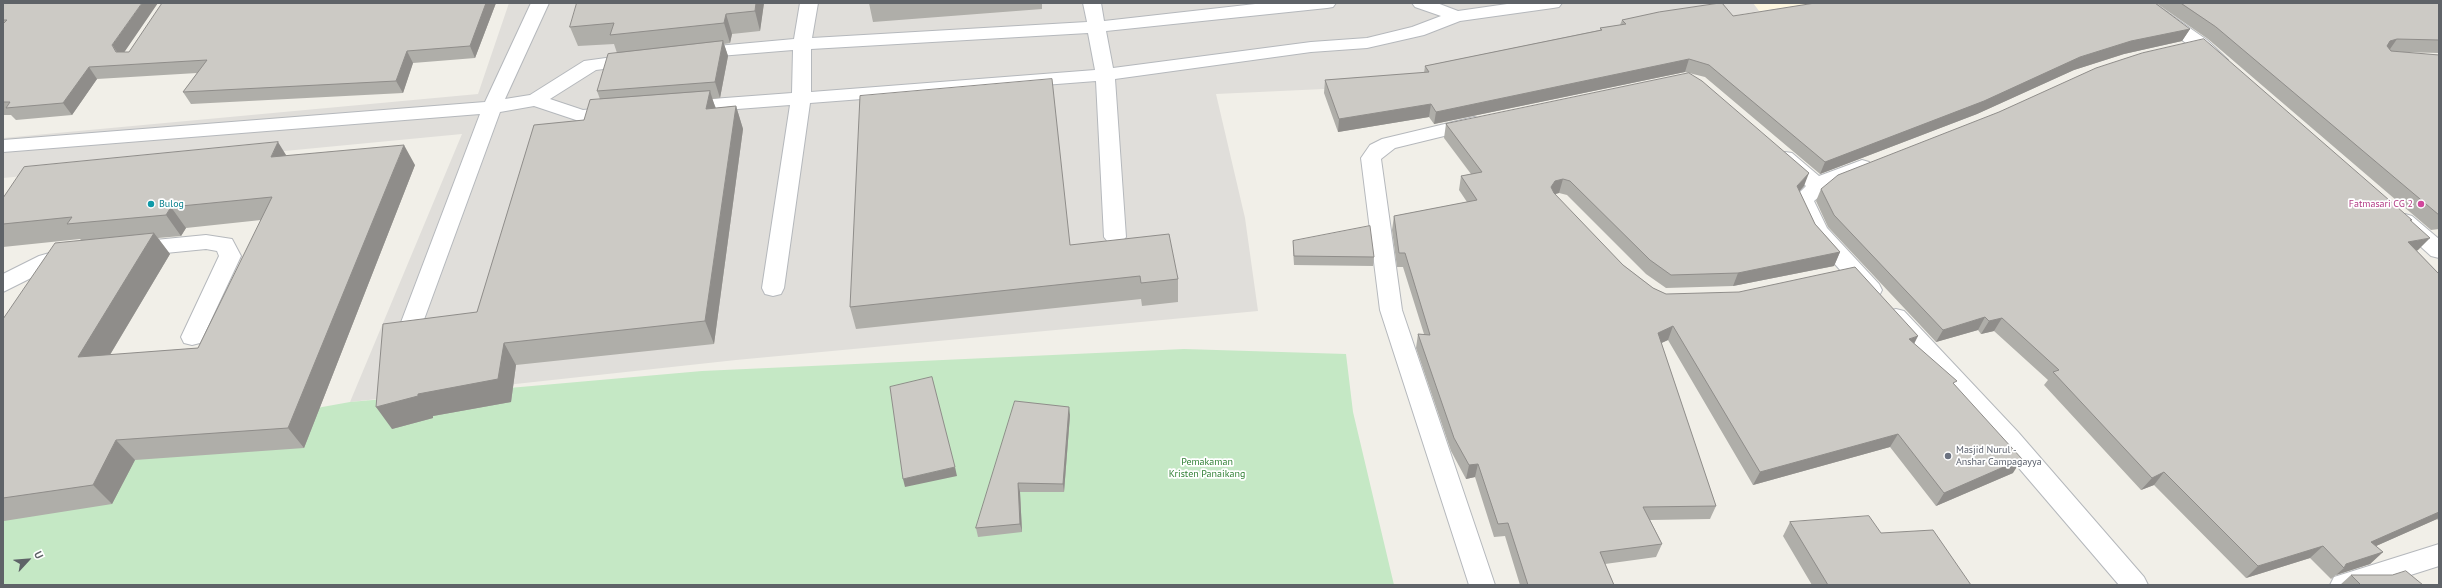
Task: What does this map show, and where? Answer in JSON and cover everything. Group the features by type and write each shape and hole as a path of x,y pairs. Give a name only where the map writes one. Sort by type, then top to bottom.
{"street":[{"path":"411,325 492,107 540,3"},
{"path":"773,288 801,98 802,44 809,3"},
{"path":"1092,3 1095,27 1105,75 1115,237"},
{"path":"675,56 802,44 1095,27 1280,6 1327,3"},
{"path":"1421,3 1457,16"},
{"path":"668,109 1105,75 1311,47 1367,43 1418,31 1457,16 1553,3"},
{"path":"2143,3 2201,44 2230,70"},
{"path":"2172,50 2201,44"},
{"path":"3,146 492,107 535,100 591,65 652,58"},
{"path":"535,100 582,116 636,111"},
{"path":"1482,585 1391,310 1371,158 1377,150 1389,143 1491,120"},
{"path":"1770,145 1819,186"},
{"path":"1882,160 1825,181 1803,199 1818,232 2009,439 2135,585"},
{"path":"2391,210 2439,251"},
{"path":"119,250 206,242 224,244 230,256 192,337"},
{"path":"3,284 58,257 87,253"},
{"path":"1830,275 1853,271"},
{"path":"2343,585 2439,555"}],"shaded area":[{"path":"509,3 1753,3 1759,11 1345,88 1216,94 1245,218 1258,311 736,360 350,402 462,134 3,178 3,138 478,94"},
{"path":"1753,3 1817,3 1759,11"}],"green space":[{"name":"Pemakaman Kristen Panaikang","path":"1184,349 1346,354 1353,412 1394,585 3,585 3,439 261,418 350,402 702,371"}],"building":[{"path":"3,3 142,3 112,45 116,52 129,52 162,3 486,3 470,46 407,51 396,81 183,92 207,60 89,67 63,103 6,108 10,102 3,102 3,24 7,20 3,20"},
{"path":"577,3 756,3 755,11 726,14 724,23 610,35 614,23 570,27"},
{"path":"1722,3 1733,16 1815,3 2155,3 2190,29 2131,41 2080,57 1984,101 1825,162 1709,65 1689,59 1436,112 1431,104 1339,119 1325,80 1429,72 1425,66 1602,30 1600,28 1626,24 1622,20 1659,12"},
{"path":"2181,3 2439,3 2439,40 2397,39 2390,41 2387,46 2391,51 2439,55 2439,215 2216,27"},
{"path":"2204,39 2412,220 2410,220 2430,238 2408,242 2439,274 2439,512 2371,542 2383,552 2346,564 2344,568 2323,546 2258,566 2164,472 2152,478 2053,372 2059,370 2002,318 1989,321 1985,317 1943,330 1834,215 1821,189 1838,175 1999,112 2096,68 2142,53"},
{"path":"723,41 715,82 597,91 608,54"},
{"path":"1689,73 1702,81 1809,173 1797,186 1815,224 1840,252 1738,273 1671,275 1650,260 1570,181 1563,179 1555,181 1551,187 1554,193 1623,265 1653,288 1666,294 1739,292 1855,267 1918,336 1909,339 1957,381 1953,383 2022,459 1944,493 1898,434 1760,472 1673,326 1658,333 1716,506 1643,507 1662,544 1600,552 1614,585 1528,585 1508,523 1498,524 1478,464 1469,465 1454,438 1418,334 1430,335 1405,253 1399,253 1394,216 1477,200 1461,176 1482,172 1446,124"},
{"path":"1052,79 1070,245 1169,234 1178,279 1141,283 1140,276 850,307 860,96"},
{"path":"710,91 706,109 736,106 705,321 504,343 498,379 418,394 418,396 376,407 383,324 477,312 534,125 584,120 590,100"},
{"path":"278,142 271,157 404,145 288,428 116,440 93,485 3,498 3,319 55,243 154,233 78,357 198,348 272,197 171,207 166,215 67,224 72,217 3,224 3,198 24,167"},
{"path":"1370,226 1374,257 1294,256 1293,241"},
{"path":"932,377 955,467 903,479 890,387"},
{"path":"1015,401 1069,407 1063,484 1018,483 1020,524 976,528"},
{"path":"1869,516 1881,533 1933,530 1971,585 1828,585 1790,522"},
{"path":"2406,571 2423,585 2361,585 2351,575 2392,575"}],"place":[{"name":"Bulog","path":"151,204"},
{"name":"Fatmasari CG 2","path":"2421,204"},
{"name":"Masjid Nurul - Anshar Campagayya","path":"1948,456"}]}
